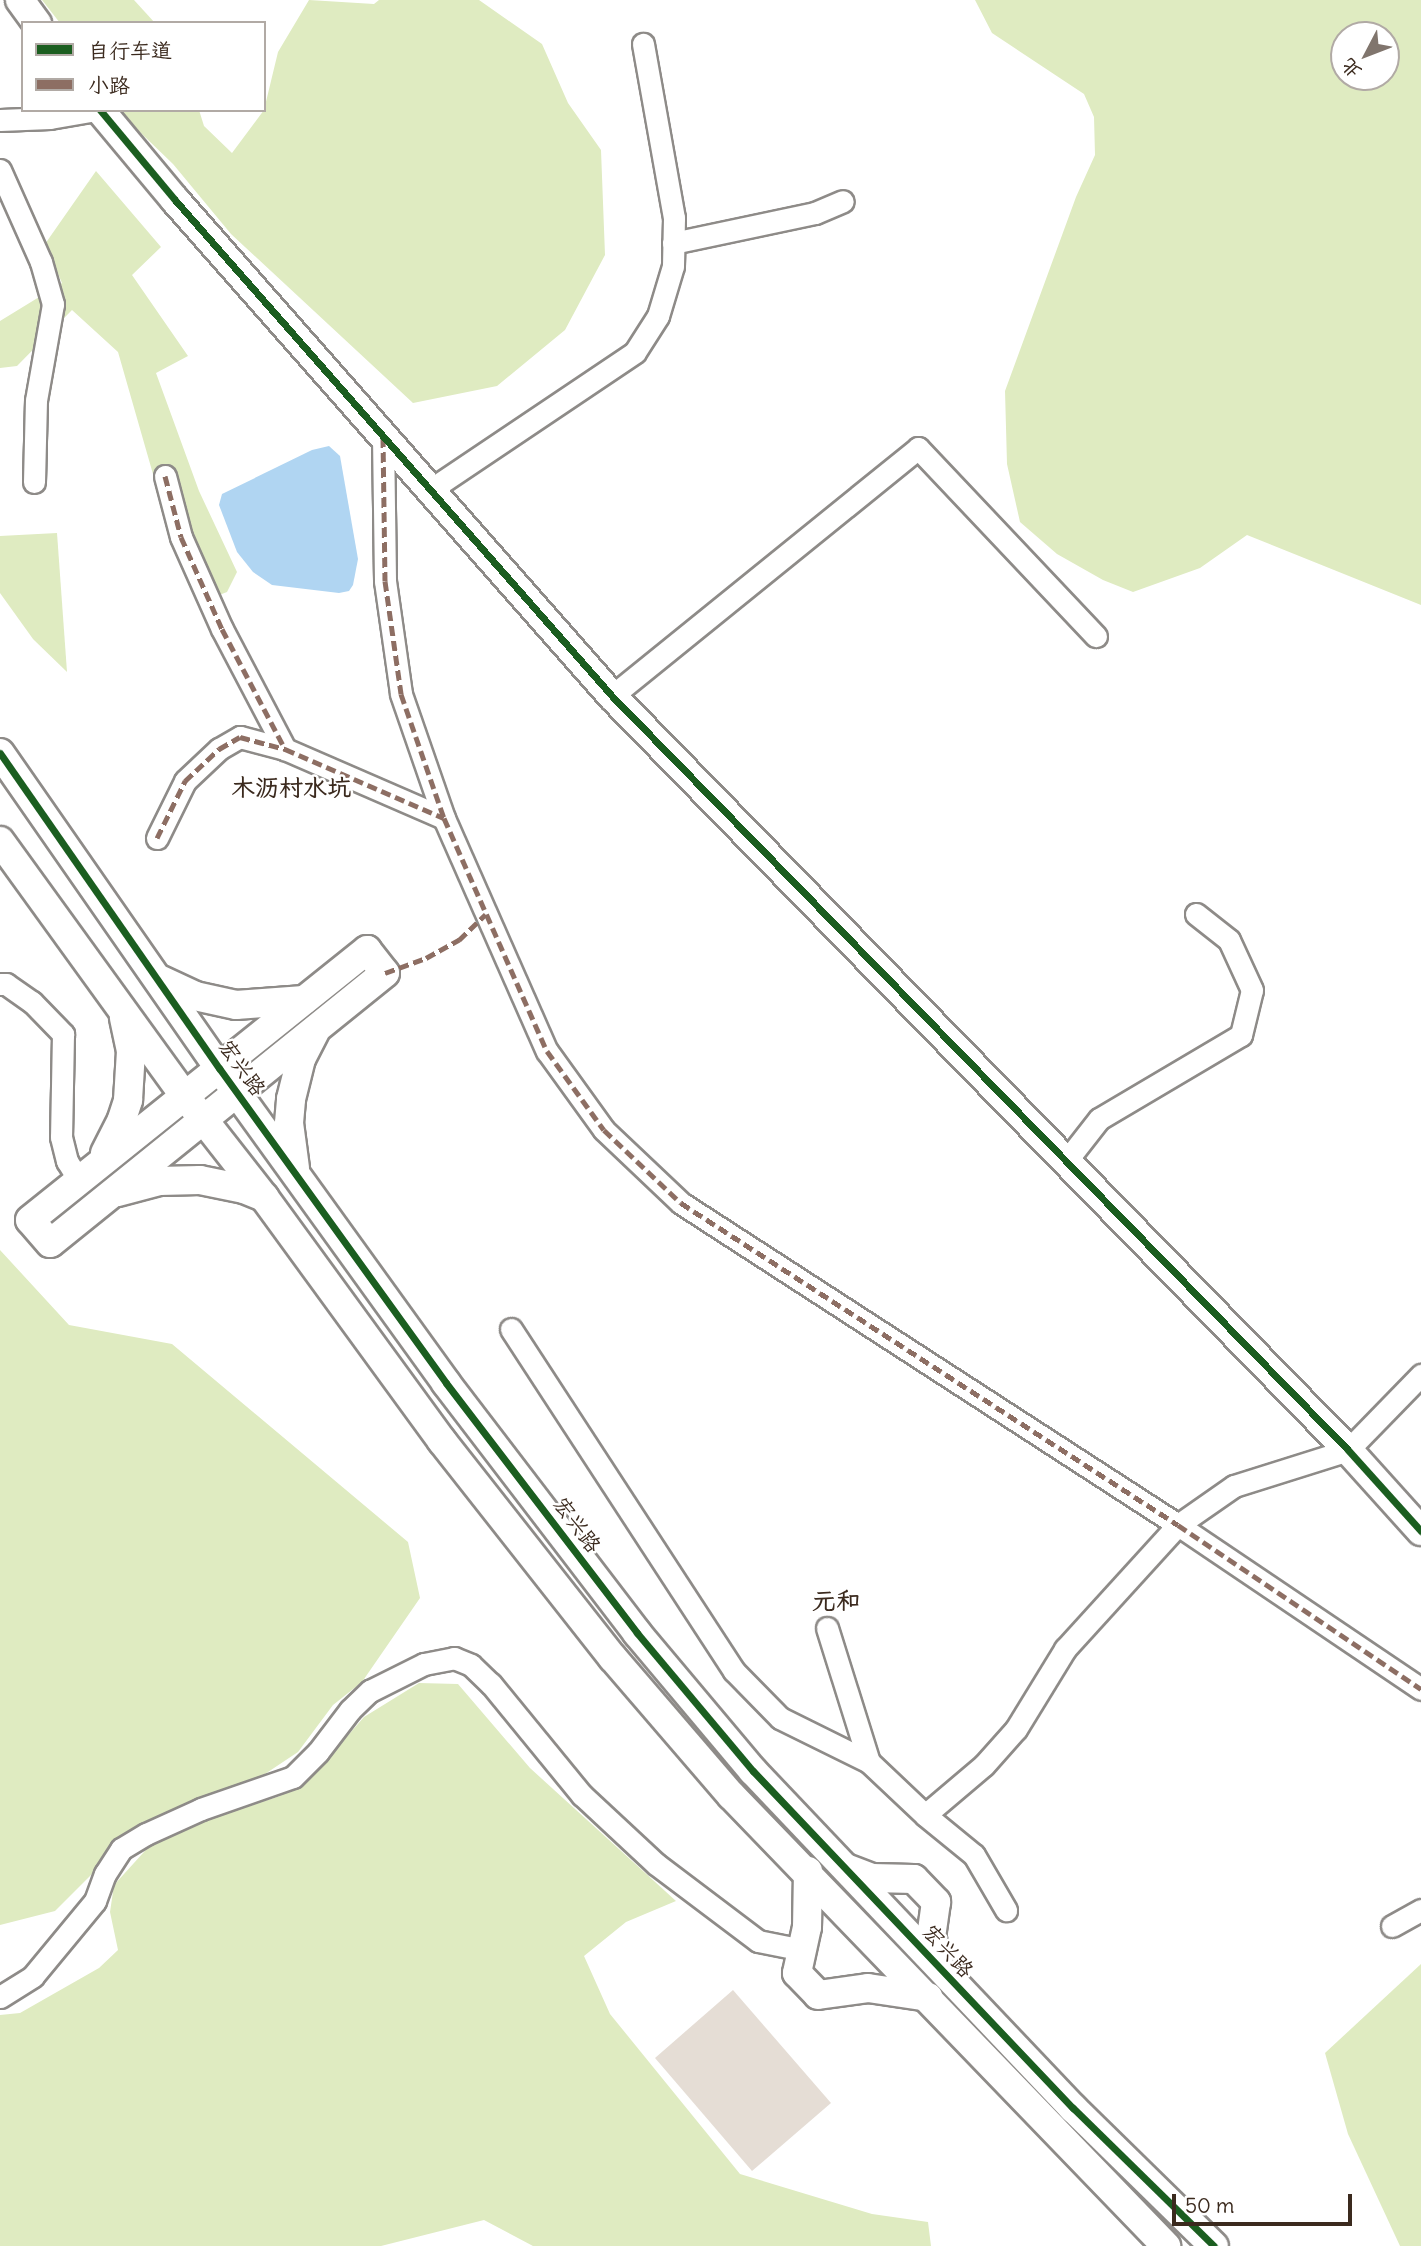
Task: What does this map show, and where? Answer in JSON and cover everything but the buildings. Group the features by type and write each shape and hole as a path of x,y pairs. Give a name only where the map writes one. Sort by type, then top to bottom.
{"street":[{"path":"20,0 36,21"},
{"path":"430,490 635,352 658,316 673,266 674,218 643,44"},
{"path":"0,120 50,118 86,112"},
{"path":"100,112 612,696 1348,1450 1421,1531"},
{"path":"0,170 41,262 53,304 36,400 34,482"},
{"path":"673,243 815,212 843,201"},
{"path":"383,436 385,581 401,694 444,818 547,1051 614,1139 681,1203 1178,1525 1421,1689"},
{"path":"612,696 918,448 1096,636"},
{"path":"165,476 186,549 222,629 285,749"},
{"path":"157,838 185,781 219,749 240,737 285,749 444,818"},
{"name":"宏兴路","path":"0,753 159,978 219,1068 446,1383 637,1633 753,1770 845,1868 1073,2108 1214,2246"},
{"path":"0,841 184,1095 264,1197 442,1441 613,1658 731,1795 808,1871 1166,2246"},
{"path":"1067,1160 1099,1119 1241,1035 1252,990 1229,940 1196,914"},
{"path":"367,950 384,973 321,1022 50,1243 30,1220 367,950"},
{"path":"159,978 195,996 236,1005 304,1000"},
{"path":"0,984 6,984 33,1002 63,1034 61,1137 67,1161 84,1175"},
{"path":"84,1175 114,1138 128,1100 131,1051 120,1005"},
{"path":"295,1171 291,1148 291,1099 302,1059 321,1022"},
{"path":"103,1199 140,1185 178,1179 222,1183 264,1197"},
{"path":"511,1329 734,1671 780,1718 869,1762 925,1815 974,1855 1006,1910"},
{"path":"925,1815 984,1765 1016,1730 1065,1649 1178,1525 1234,1486 1348,1450 1421,1375"},
{"path":"827,1629 869,1762"},
{"path":"0,1997 33,1976 95,1901 105,1874 121,1849 146,1834 201,1809 293,1777 318,1752 350,1710 370,1691 424,1664 454,1658 471,1665 491,1684 582,1795 656,1864 758,1941 803,1950"},
{"path":"845,1868 872,1878 914,1879 929,1894 936,1902 930,1924 933,1949 944,1972"},
{"path":"808,1871 807,1927 797,1973 818,1995 868,1988 928,1997"},
{"path":"1392,1926 1421,1910"}],"green space":[{"path":"42,0 134,0 153,21 58,21"},
{"path":"309,0 374,4 379,0 479,0 542,44 568,103 601,150 605,255 565,330 497,386 413,403 231,234 173,164 119,112 200,112 204,126 232,153 263,112 266,112 278,52"},
{"path":"975,0 1421,0 1421,605 1247,535 1200,568 1133,592 1103,580 1057,554 1020,522 1007,464 1005,391 1076,197 1095,155 1094,117 1084,94 992,33"},
{"path":"96,171 161,247 132,275 188,356 156,373 199,491 237,572 227,592 201,602 161,502 118,352 72,310 17,366 0,368 0,321 62,283 45,244"},
{"path":"57,533 67,672 33,639 0,593 0,536"},
{"path":"0,1250 69,1325 172,1344 408,1542 420,1598 362,1682 333,1705 298,1752 262,1776 141,1827 113,1842 92,1874 55,1911 0,1925"},
{"path":"419,1683 458,1684 530,1768 676,1901 626,1922 584,1956 610,2014 740,2174 872,2214 928,2222 931,2246 533,2246 484,2220 381,2246 0,2246 0,2015 20,2013 99,1968 118,1950 110,1912 114,1885 153,1842 192,1825 280,1796 316,1772 364,1717"},
{"path":"1421,1964 1421,2246 1400,2246 1348,2134 1325,2053"}],"water":[{"path":"329,446 340,456 358,559 353,585 349,591 339,593 272,585 253,572 237,552 219,505 222,494 312,450"}],"marked path":[{"path":"383,437 385,581 401,694 444,818 547,1051 604,1130 681,1203 1178,1525 1421,1689"},
{"path":"165,476 181,537 222,629 285,749 444,818"},
{"path":"157,838 185,781 219,749 240,737 285,749"},
{"path":"385,973 426,958 459,940 486,914"}],"cycle path":[{"path":"102,112 175,200 612,696 1348,1450 1421,1531"},
{"path":"0,753 219,1068 446,1383 637,1633 753,1771 1073,2108 1214,2246"}],"district":[{"name":"木沥村水坑","path":"291,788"},
{"name":"元和","path":"836,1601"}]}
